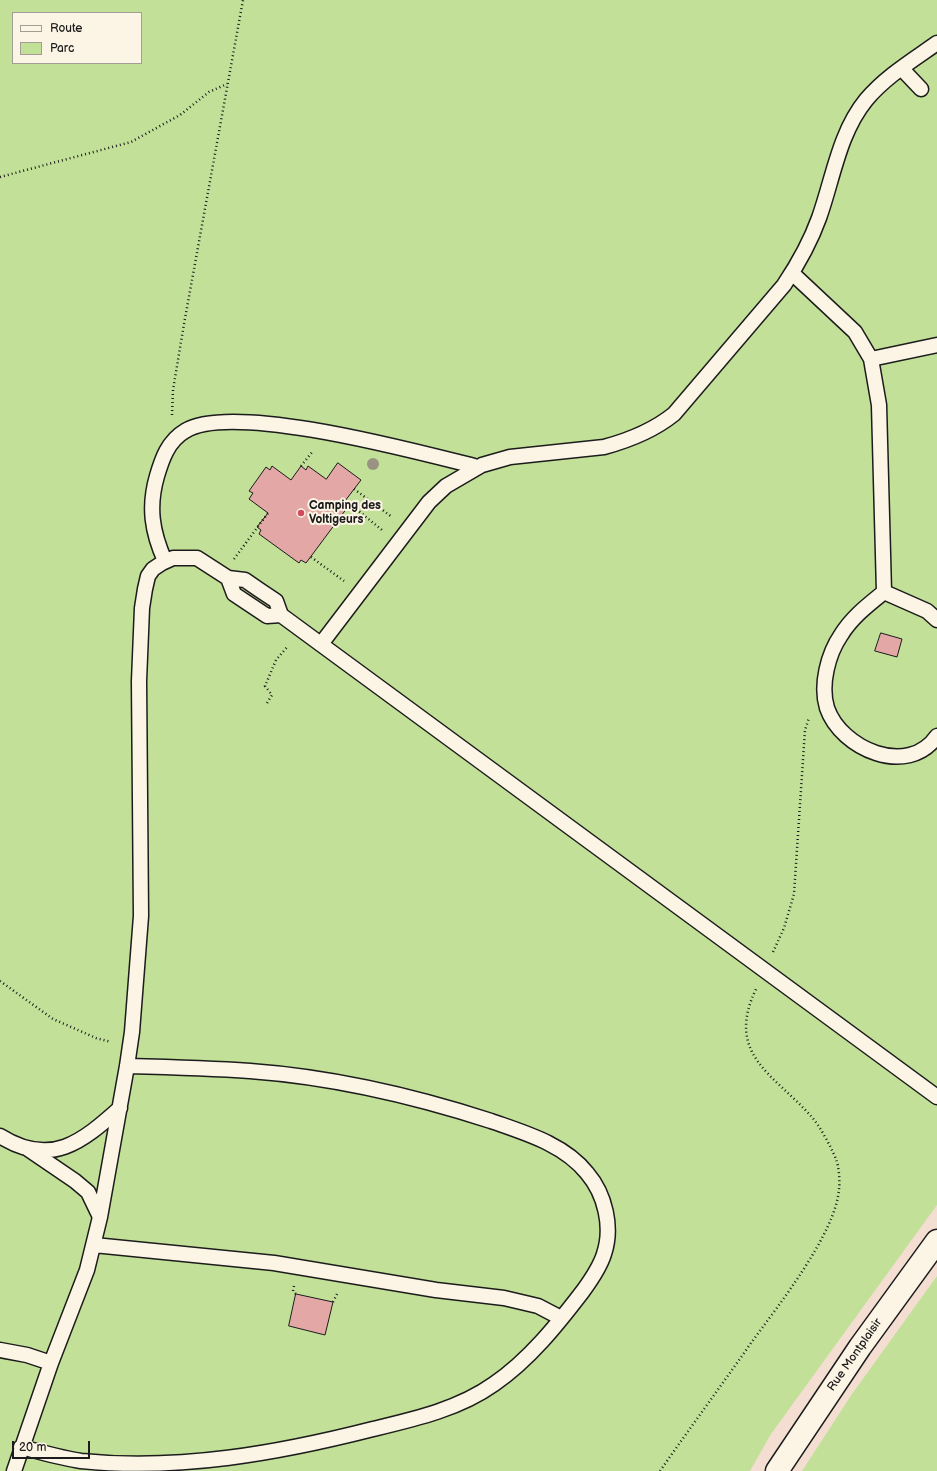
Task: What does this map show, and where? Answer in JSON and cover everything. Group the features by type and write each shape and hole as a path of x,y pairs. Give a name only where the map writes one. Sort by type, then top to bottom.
{"street":[{"name":"Rue Montplaisir","path":"777,1471 855,1353 937,1241"}],"lane":[{"path":"321,644 429,502 446,486 478,468 510,457 604,447 642,434 661,424 693,393 792,273 808,246 819,218 847,130 866,99 902,68 937,43"},
{"path":"902,68 921,89"},
{"path":"792,273 855,332 871,359 879,405 884,592"},
{"path":"871,359 937,345"},
{"path":"166,561 154,532 154,487 165,454 175,439 185,431 196,426 233,421 308,430 376,442 478,468"},
{"path":"14,1471 51,1363 87,1270 100,1217 120,1108 130,1048 141,916 139,681 142,608 148,576 153,569 173,558 197,558 228,578 245,580 276,601 281,615 937,1097"},
{"path":"884,592 927,611 937,620"},
{"path":"884,592 861,610 841,635 829,657 825,680 827,708 839,730 869,752 905,757 921,752 937,736"},
{"path":"21,1447 82,1461 136,1463 196,1461 296,1448 388,1425 465,1401 493,1385 536,1348 592,1278 604,1257 608,1241 608,1224 600,1194 590,1176 578,1162 562,1151 538,1139 464,1112 364,1088 313,1078 253,1071 127,1066"},
{"path":"28,1149 46,1150 63,1148 79,1142 89,1136 120,1108"},
{"path":"0,1136 10,1142 28,1149 75,1181 88,1192 100,1217"},
{"path":"94,1245 274,1262 436,1290 504,1298 538,1306 561,1318"},
{"path":"0,1350 27,1355 51,1363"}],"path":[{"path":"175,439 172,416 173,390 243,0"},
{"path":"0,177 130,142 180,115 209,92 227,84"},
{"path":"354,489 376,504"},
{"path":"350,504 367,518"},
{"path":"234,558 268,513"},
{"path":"311,557 329,570"},
{"path":"267,702 272,695 265,686 276,660 301,630"},
{"path":"660,1471 797,1279 832,1219 839,1189 836,1160 811,1116 762,1069 750,1048 746,1030 748,1006 784,928 794,894 805,730 809,716"},
{"path":"0,981 53,1019 96,1038 130,1048"}],"green space":[{"path":"0,0 937,0 937,1205 771,1434 750,1471 0,1471"},
{"path":"937,1276 937,1471 802,1471 852,1394"}],"building":[{"path":"338,463 361,480 345,501 350,504 306,563 301,560 299,563 259,534 261,530 257,527 268,513 249,499 253,493 249,491 266,467 270,470 272,466 291,480 301,466 306,470 308,466 326,479"},
{"path":"881,633 902,639 897,657 875,651"},
{"path":"296,1294 333,1302 325,1335 289,1326"}],"place":[{"name":"Camping des Voltigeurs","path":"301,513"}]}
